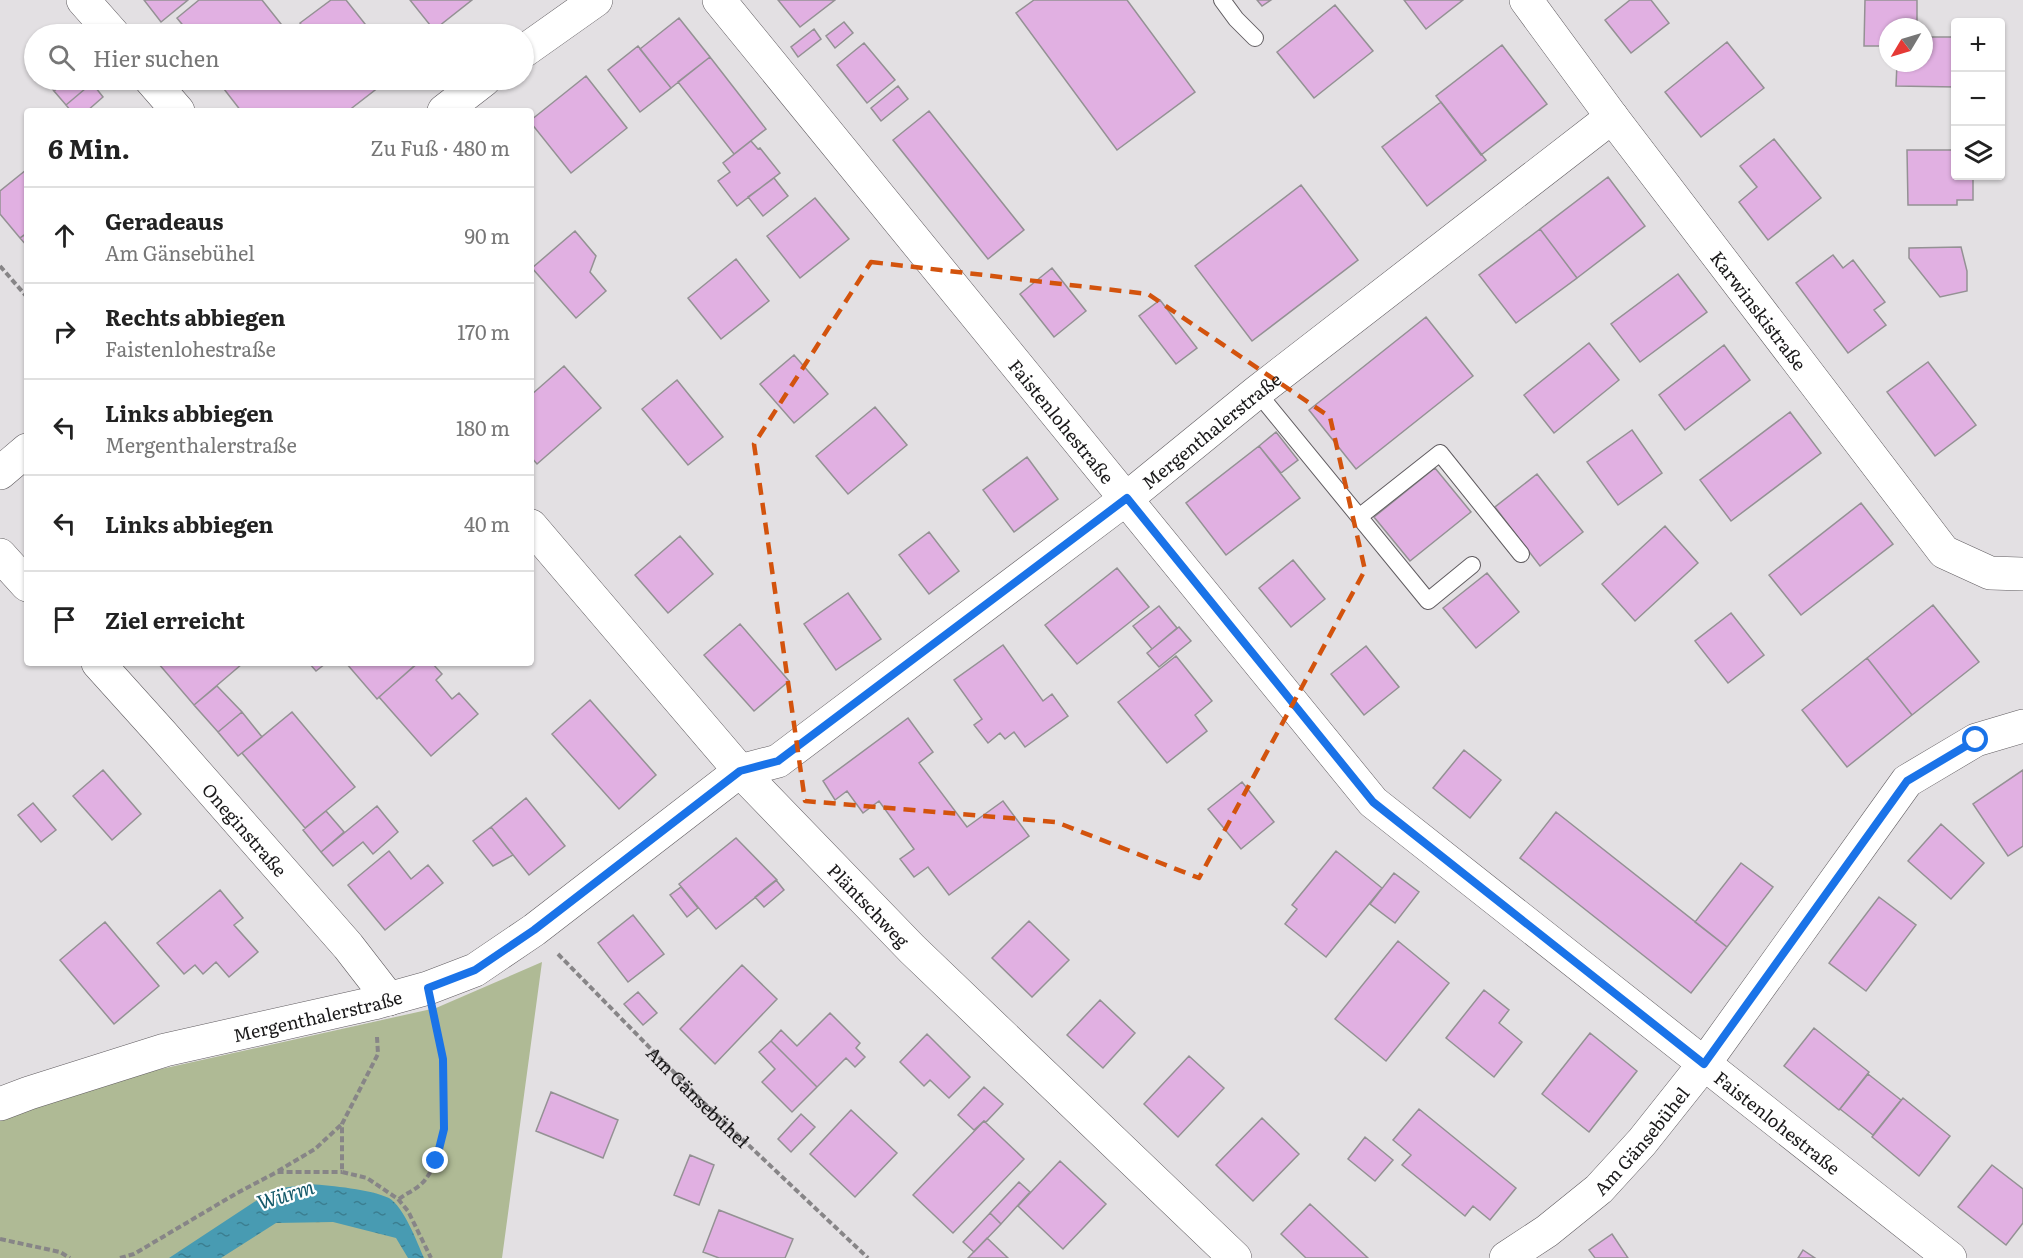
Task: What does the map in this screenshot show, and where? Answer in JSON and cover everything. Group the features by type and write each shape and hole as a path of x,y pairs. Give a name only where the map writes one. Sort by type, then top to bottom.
{"street":[{"path":"83,0 103,24"},
{"path":"534,44 596,0"},
{"name":"Faistenlohestraße","path":"719,0 1373,802 1950,1258"},
{"name":"Karwinskistraße","path":"1526,0 1612,117 1944,552 1990,573 2023,574"},
{"path":"160,90 175,108"},
{"path":"448,108 471,90"},
{"name":"Mergenthalerstraße","path":"0,1104 165,1050 381,1001 428,988 475,970 534,930 740,771 778,761 1127,498 1257,392 1612,117"},
{"path":"0,473 24,453"},
{"name":"Pläntschweg","path":"534,530 740,771 912,949 1235,1258"},
{"path":"0,555 24,582"},
{"name":"Oneginstraße","path":"101,666 348,946 381,1001"},
{"name":"Am Gänsebühel","path":"1506,1258 1547,1231 1599,1189 1642,1142 1704,1064 1907,781 1976,740 2023,726"}],"lane":[{"path":"1222,0 1236,19 1255,38"},
{"path":"1257,392 1428,601 1472,565"},
{"path":"1359,517 1440,453 1521,554"}],"path":[{"path":"0,266 24,294"},
{"name":"Am Gänsebühel","path":"534,930 704,1103 868,1258"},
{"path":"398,1199 423,1182 436,1161 444,1129 443,1059 428,988"},
{"path":"120,1258 134,1254 277,1172 315,1149 342,1124 378,1054 381,1001"},
{"path":"342,1124 342,1172"},
{"path":"277,1172 342,1172 367,1178 398,1199 408,1211 431,1258"},
{"path":"0,1239 60,1252 70,1258"}],"highlighted area":[{"path":"871,262 1148,294 1330,417 1365,570 1199,878 1056,822 805,801 754,444"}],"green space":[{"path":"542,962 502,1258 0,1258 0,1116 116,1079 436,1008"}],"water":[{"name":"Würm","path":"311,1184 362,1190 389,1198 405,1217 424,1258 408,1258 396,1238 333,1222 276,1223 221,1258 169,1258 274,1189"}],"building":[{"path":"144,0 188,0 161,22"},
{"path":"199,0 262,0 281,24 182,24 177,18"},
{"path":"331,0 346,0 365,24 301,24"},
{"path":"410,0 472,0 442,24 429,24"},
{"path":"778,0 835,0 800,27"},
{"path":"1034,0 1127,0 1195,92 1117,150 1016,13"},
{"path":"1257,0 1271,0 1262,6"},
{"path":"1404,0 1463,0 1426,29"},
{"path":"1630,0 1651,0 1669,23 1631,53 1605,20"},
{"path":"1865,0 1917,0 1917,18 1879,18 1879,46 1864,46"},
{"path":"1335,5 1373,51 1314,98 1277,52"},
{"path":"679,18 710,57 671,88 640,49"},
{"path":"844,22 853,33 835,48 826,36"},
{"path":"814,29 821,39 798,57 791,47"},
{"path":"1933,37 1951,37 1951,87 1896,86 1897,72 1933,72"},
{"path":"1727,42 1764,88 1701,137 1665,92"},
{"path":"864,43 895,80 867,103 837,65"},
{"path":"1502,45 1547,104 1481,155 1436,96"},
{"path":"638,46 671,88 640,112 608,70"},
{"path":"710,57 766,129 734,154 678,82"},
{"path":"586,76 627,128 571,173 534,127 534,118"},
{"path":"898,86 908,99 881,121 871,108"},
{"path":"55,90 84,90 66,105"},
{"path":"84,90 98,90 103,97 90,108 68,108 66,105"},
{"path":"225,90 375,90 352,108 239,108"},
{"path":"1441,102 1486,160 1427,206 1382,147"},
{"path":"929,111 1024,230 988,259 893,140"},
{"path":"1774,139 1821,198 1768,240 1739,202 1757,187 1740,166"},
{"path":"751,141 758,149 760,148 780,173 737,206 718,181 730,172 723,163"},
{"path":"1907,150 1951,150 1951,180 1973,180 1973,200 1957,200 1957,205 1908,205"},
{"path":"24,172 24,235 20,238 0,214 0,191"},
{"path":"1608,177 1645,226 1577,278 1540,229"},
{"path":"774,178 788,196 763,216 748,197"},
{"path":"1301,185 1358,260 1252,341 1195,266"},
{"path":"815,198 849,239 800,278 767,236"},
{"path":"1540,229 1577,278 1516,323 1479,275"},
{"path":"575,231 596,256 590,272 606,291 576,318 534,270 534,266"},
{"path":"1961,247 1967,271 1967,291 1940,297 1909,258 1909,248"},
{"path":"1833,255 1843,268 1853,260 1885,302 1874,310 1886,325 1848,353 1796,283"},
{"path":"736,259 769,301 721,339 688,298"},
{"path":"1052,268 1086,311 1054,337 1020,294"},
{"path":"1678,274 1707,312 1640,362 1611,324"},
{"path":"1160,300 1197,348 1176,364 1139,316"},
{"path":"1426,317 1473,376 1356,469 1309,410"},
{"path":"1589,343 1619,380 1554,433 1524,395"},
{"path":"1724,345 1750,380 1685,430 1659,395"},
{"path":"794,355 828,394 794,423 760,384"},
{"path":"1928,362 1976,425 1935,456 1887,392"},
{"path":"564,366 601,408 537,464 534,460 534,392"},
{"path":"677,380 723,437 688,465 642,409"},
{"path":"875,407 907,445 848,494 816,456"},
{"path":"1790,412 1821,453 1731,521 1700,480"},
{"path":"1632,430 1662,473 1618,505 1587,462"},
{"path":"1276,432 1298,460 1281,473 1259,446"},
{"path":"1259,446 1300,498 1226,555 1186,503"},
{"path":"1027,457 1058,499 1014,532 983,490"},
{"path":"1435,468 1471,512 1410,561 1374,517"},
{"path":"1537,474 1583,532 1540,566 1495,507"},
{"path":"1861,503 1893,544 1801,615 1769,575"},
{"path":"1665,526 1698,563 1635,621 1602,584"},
{"path":"929,532 959,571 929,594 899,555"},
{"path":"680,536 713,574 668,613 635,575"},
{"path":"1293,560 1325,599 1291,627 1259,588"},
{"path":"1117,568 1149,607 1077,664 1045,625"},
{"path":"1487,573 1519,612 1476,648 1443,608"},
{"path":"848,593 881,639 836,670 804,624"},
{"path":"1933,605 1979,662 1912,715 1867,658"},
{"path":"1159,606 1177,628 1152,649 1133,626"},
{"path":"1731,613 1764,655 1728,683 1695,641"},
{"path":"740,624 789,681 754,711 704,655"},
{"path":"1179,627 1191,641 1159,667 1147,653"},
{"path":"1003,645 1043,701 1052,694 1068,716 1025,747 1014,732 1005,739 1000,733 988,743 974,725 982,719 954,680"},
{"path":"1366,646 1399,687 1364,715 1331,674"},
{"path":"1176,656 1212,701 1195,715 1207,731 1167,763 1118,702"},
{"path":"1867,658 1912,715 1847,767 1802,710"},
{"path":"161,666 240,666 194,705"},
{"path":"312,666 322,666 316,671"},
{"path":"349,666 414,666 377,699"},
{"path":"415,666 435,666 442,674 436,680 452,699 459,693 478,714 431,756 379,697"},
{"path":"217,686 242,712 218,732 194,705"},
{"path":"590,700 656,775 619,809 552,734"},
{"path":"242,712 262,737 238,756 218,732"},
{"path":"292,712 355,787 305,828 242,753"},
{"path":"908,718 933,752 919,763 967,827 1003,801 1029,836 949,895 928,867 914,877 900,859 914,849 879,801 863,813 847,791 835,800 823,781"},
{"path":"1464,750 1501,780 1470,818 1433,788"},
{"path":"103,770 141,814 112,840 73,796"},
{"path":"2023,770 2023,846 2008,856 1973,804"},
{"path":"1242,782 1274,822 1241,849 1208,809"},
{"path":"526,798 565,846 529,875 491,827"},
{"path":"33,803 56,830 41,842 18,815"},
{"path":"377,806 398,832 373,854 363,842 333,866 321,852"},
{"path":"326,811 344,832 321,852 303,830"},
{"path":"1556,812 1727,947 1691,993 1520,858"},
{"path":"1941,824 1984,863 1951,899 1908,861"},
{"path":"491,827 513,855 493,866 473,841"},
{"path":"736,838 777,880 716,929 679,884"},
{"path":"389,851 411,879 428,865 443,883 385,930 348,885"},
{"path":"1336,851 1382,888 1326,957 1285,924 1297,909 1292,905"},
{"path":"1741,863 1773,887 1727,947 1695,922"},
{"path":"1394,873 1419,892 1395,923 1370,904"},
{"path":"776,880 784,890 764,907 755,897"},
{"path":"681,887 698,908 687,917 670,895"},
{"path":"220,890 243,918 234,925 258,952 229,977 216,962 203,974 195,965 184,974 157,943"},
{"path":"1879,897 1916,925 1866,991 1829,963"},
{"path":"633,915 664,954 628,982 598,943"},
{"path":"1029,921 1069,960 1032,997 992,958"},
{"path":"105,922 159,986 114,1024 60,960"},
{"path":"1398,941 1449,983 1386,1061 1335,1019"},
{"path":"742,965 777,999 715,1064 680,1029"},
{"path":"1484,990 1509,1010 1499,1023 1522,1042 1494,1077 1446,1038"},
{"path":"638,992 657,1013 643,1025 624,1004"},
{"path":"1100,1000 1135,1033 1103,1068 1067,1035"},
{"path":"830,1013 860,1043 856,1048 865,1057 855,1067 846,1058 817,1087 771,1041 781,1030 797,1046"},
{"path":"1814,1028 1869,1072 1839,1110 1784,1066"},
{"path":"1590,1033 1637,1071 1589,1132 1542,1094"},
{"path":"927,1034 970,1077 949,1098 930,1080 924,1086 900,1062"},
{"path":"771,1041 817,1087 792,1112 762,1082 775,1069 759,1052"},
{"path":"1189,1056 1224,1088 1178,1137 1144,1104"},
{"path":"1868,1074 1901,1100 1873,1135 1840,1109"},
{"path":"984,1087 1003,1104 986,1122 984,1121 974,1130 958,1115"},
{"path":"551,1092 618,1120 603,1158 536,1131"},
{"path":"1903,1098 1950,1136 1919,1176 1872,1137"},
{"path":"1419,1109 1516,1188 1490,1220 1473,1206 1465,1216 1402,1165 1411,1155 1393,1140"},
{"path":"851,1110 897,1153 855,1197 810,1154"},
{"path":"801,1114 815,1127 791,1152 778,1139"},
{"path":"1262,1118 1299,1154 1253,1201 1216,1165"},
{"path":"984,1121 1024,1159 953,1233 913,1195"},
{"path":"1365,1137 1393,1160 1375,1181 1348,1159"},
{"path":"690,1155 714,1165 699,1205 674,1195"},
{"path":"1060,1161 1106,1204 1063,1249 1018,1206"},
{"path":"1992,1165 2023,1189 2023,1223 2006,1245 1958,1207"},
{"path":"1019,1182 1030,1192 1001,1224 990,1213"},
{"path":"1310,1204 1368,1258 1306,1258 1281,1234"},
{"path":"719,1210 793,1239 785,1258 719,1258 703,1252"},
{"path":"990,1213 1001,1224 974,1252 963,1242"},
{"path":"1612,1234 1628,1258 1595,1258 1589,1250"},
{"path":"987,1238 1008,1258 968,1258"},
{"path":"1803,1250 1815,1258 1798,1258"}],"route":[{"path":"436,1161 444,1129 443,1059 428,988 475,970 534,930 740,771 778,761 1127,498 1373,802 1704,1064 1907,781 1976,740"}]}
